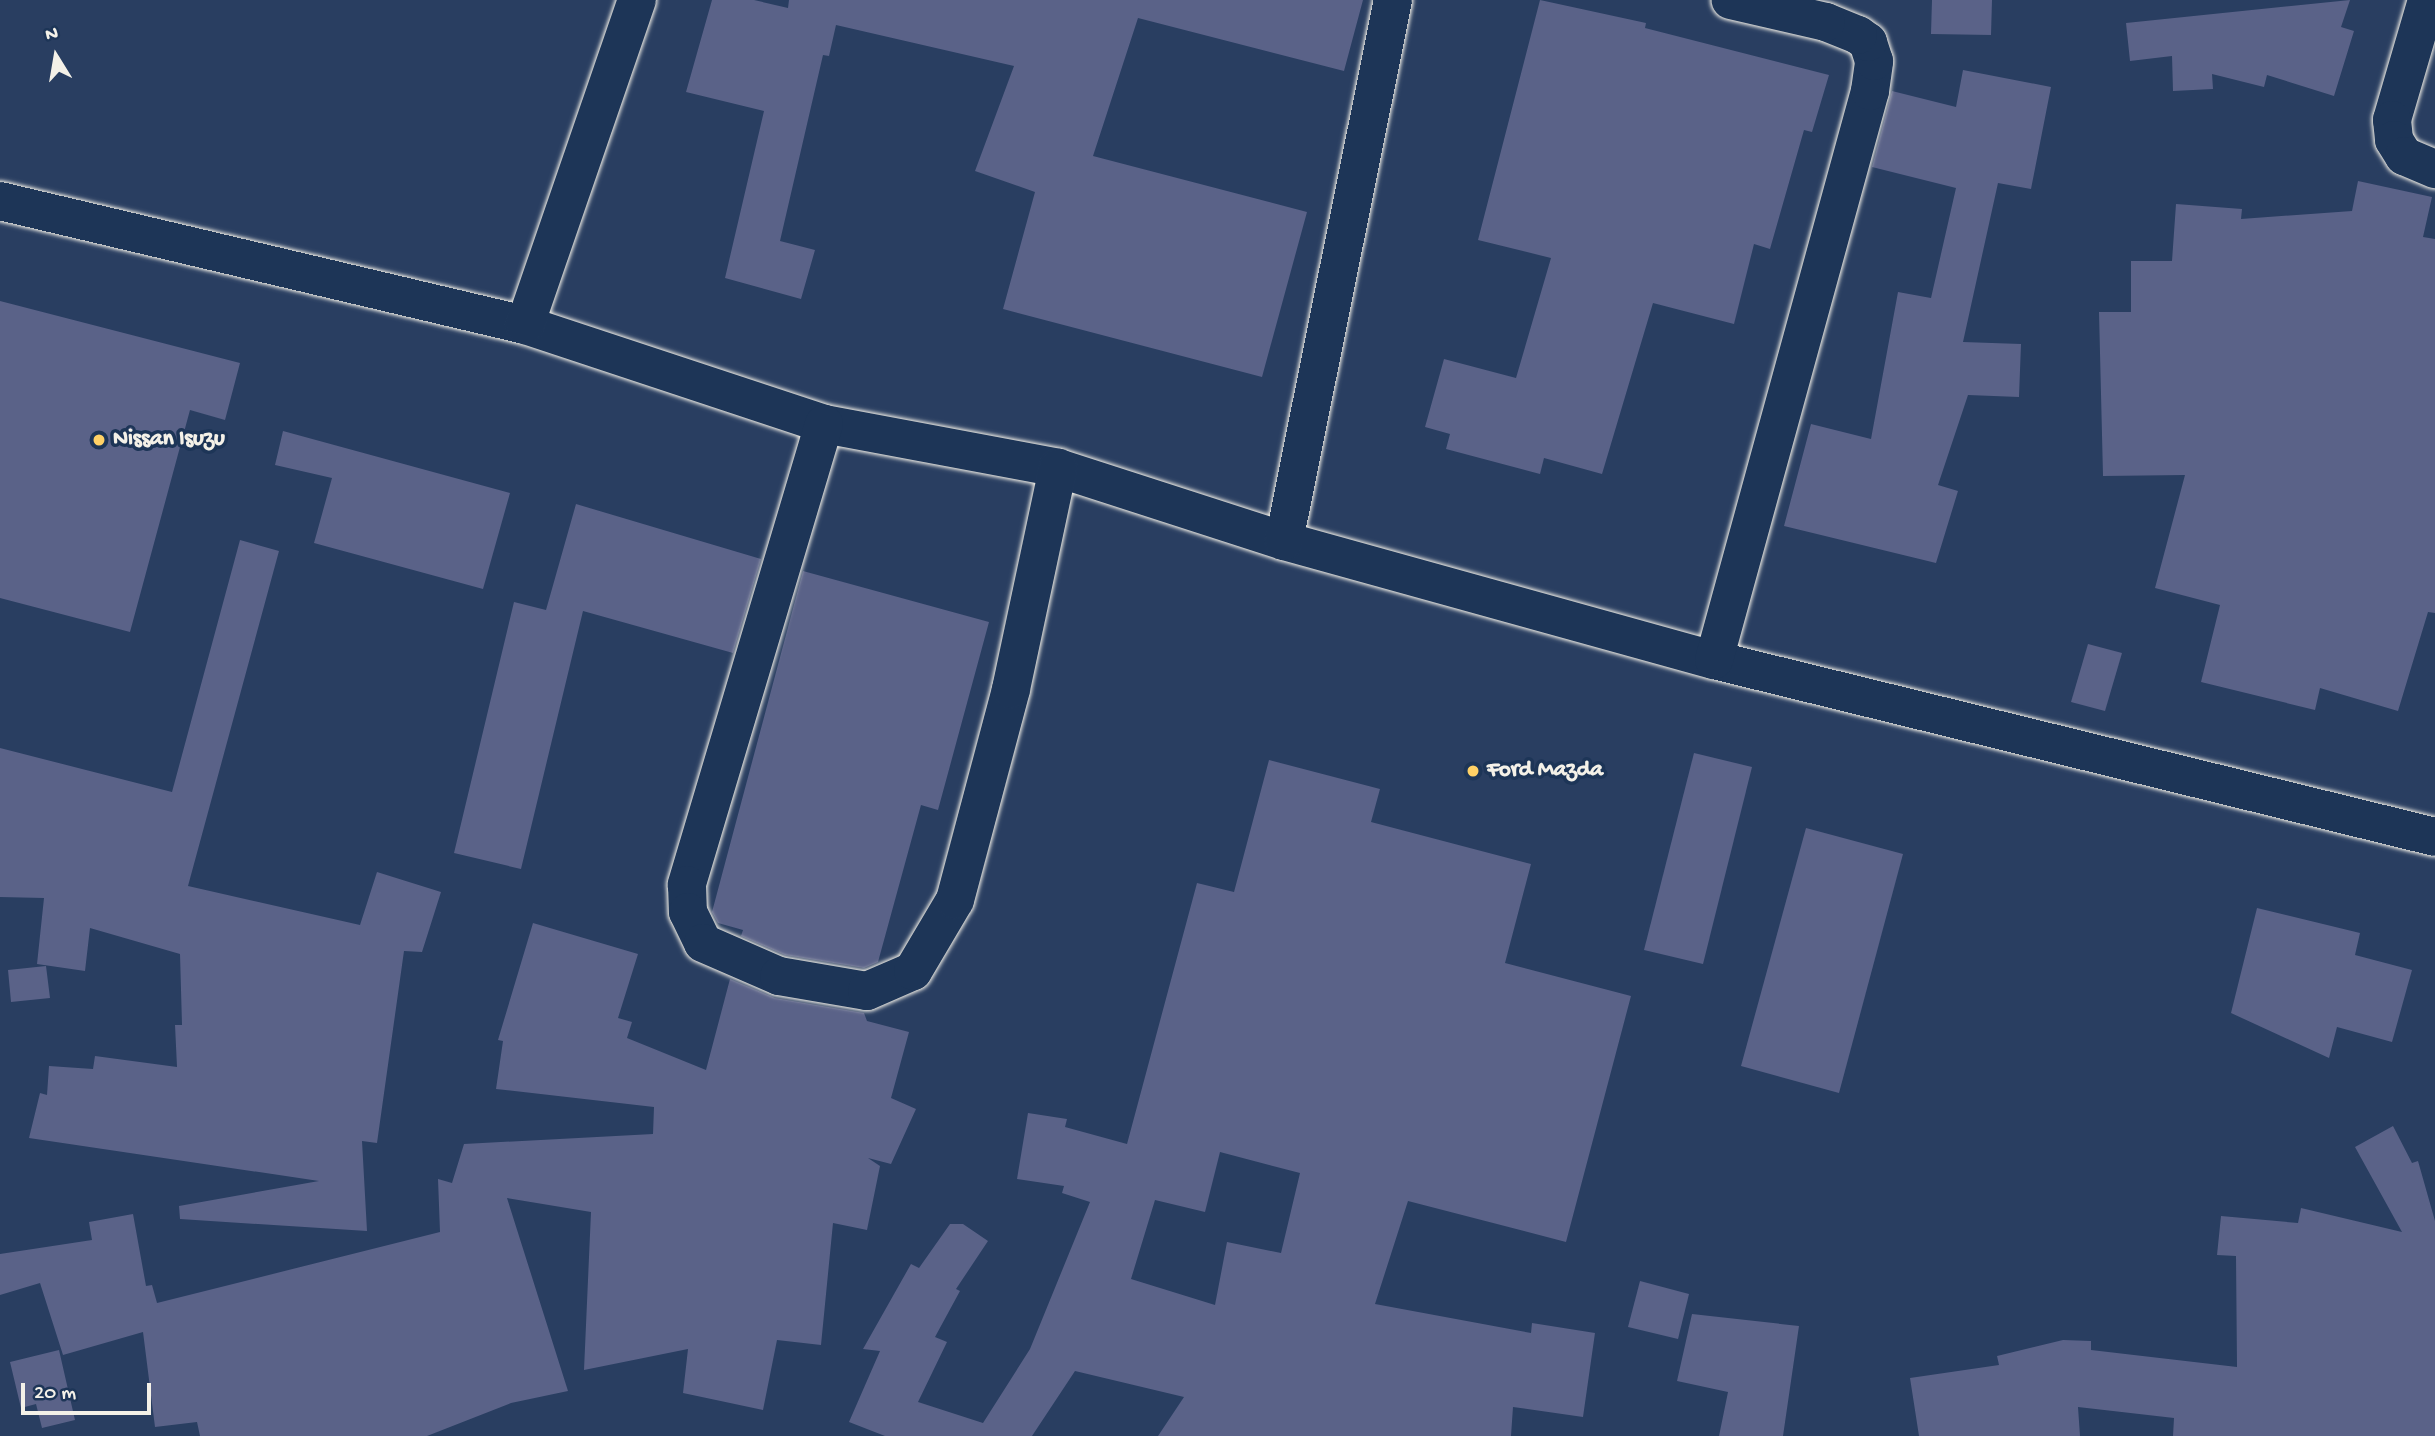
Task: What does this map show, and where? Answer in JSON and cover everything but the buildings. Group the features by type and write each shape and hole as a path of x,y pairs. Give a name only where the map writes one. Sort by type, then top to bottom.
{"street":[{"path":"525,325 637,0"},
{"path":"1284,541 1393,0"},
{"path":"1714,660 1867,104 1874,61 1868,42 1858,35 1826,22 1731,0"},
{"path":"2427,0 2392,120 2394,140 2404,156 2435,169"},
{"path":"0,201 525,325 824,424 1058,468 1284,541 1714,660 2434,831"},
{"path":"824,424 687,885 688,912 703,943 779,975 867,991 913,971 955,900 1011,689 1058,468"}],"place":[{"name":"Nissan Isuzu","path":"99,440"},
{"name":"Ford Mazda","path":"1473,771"}]}
